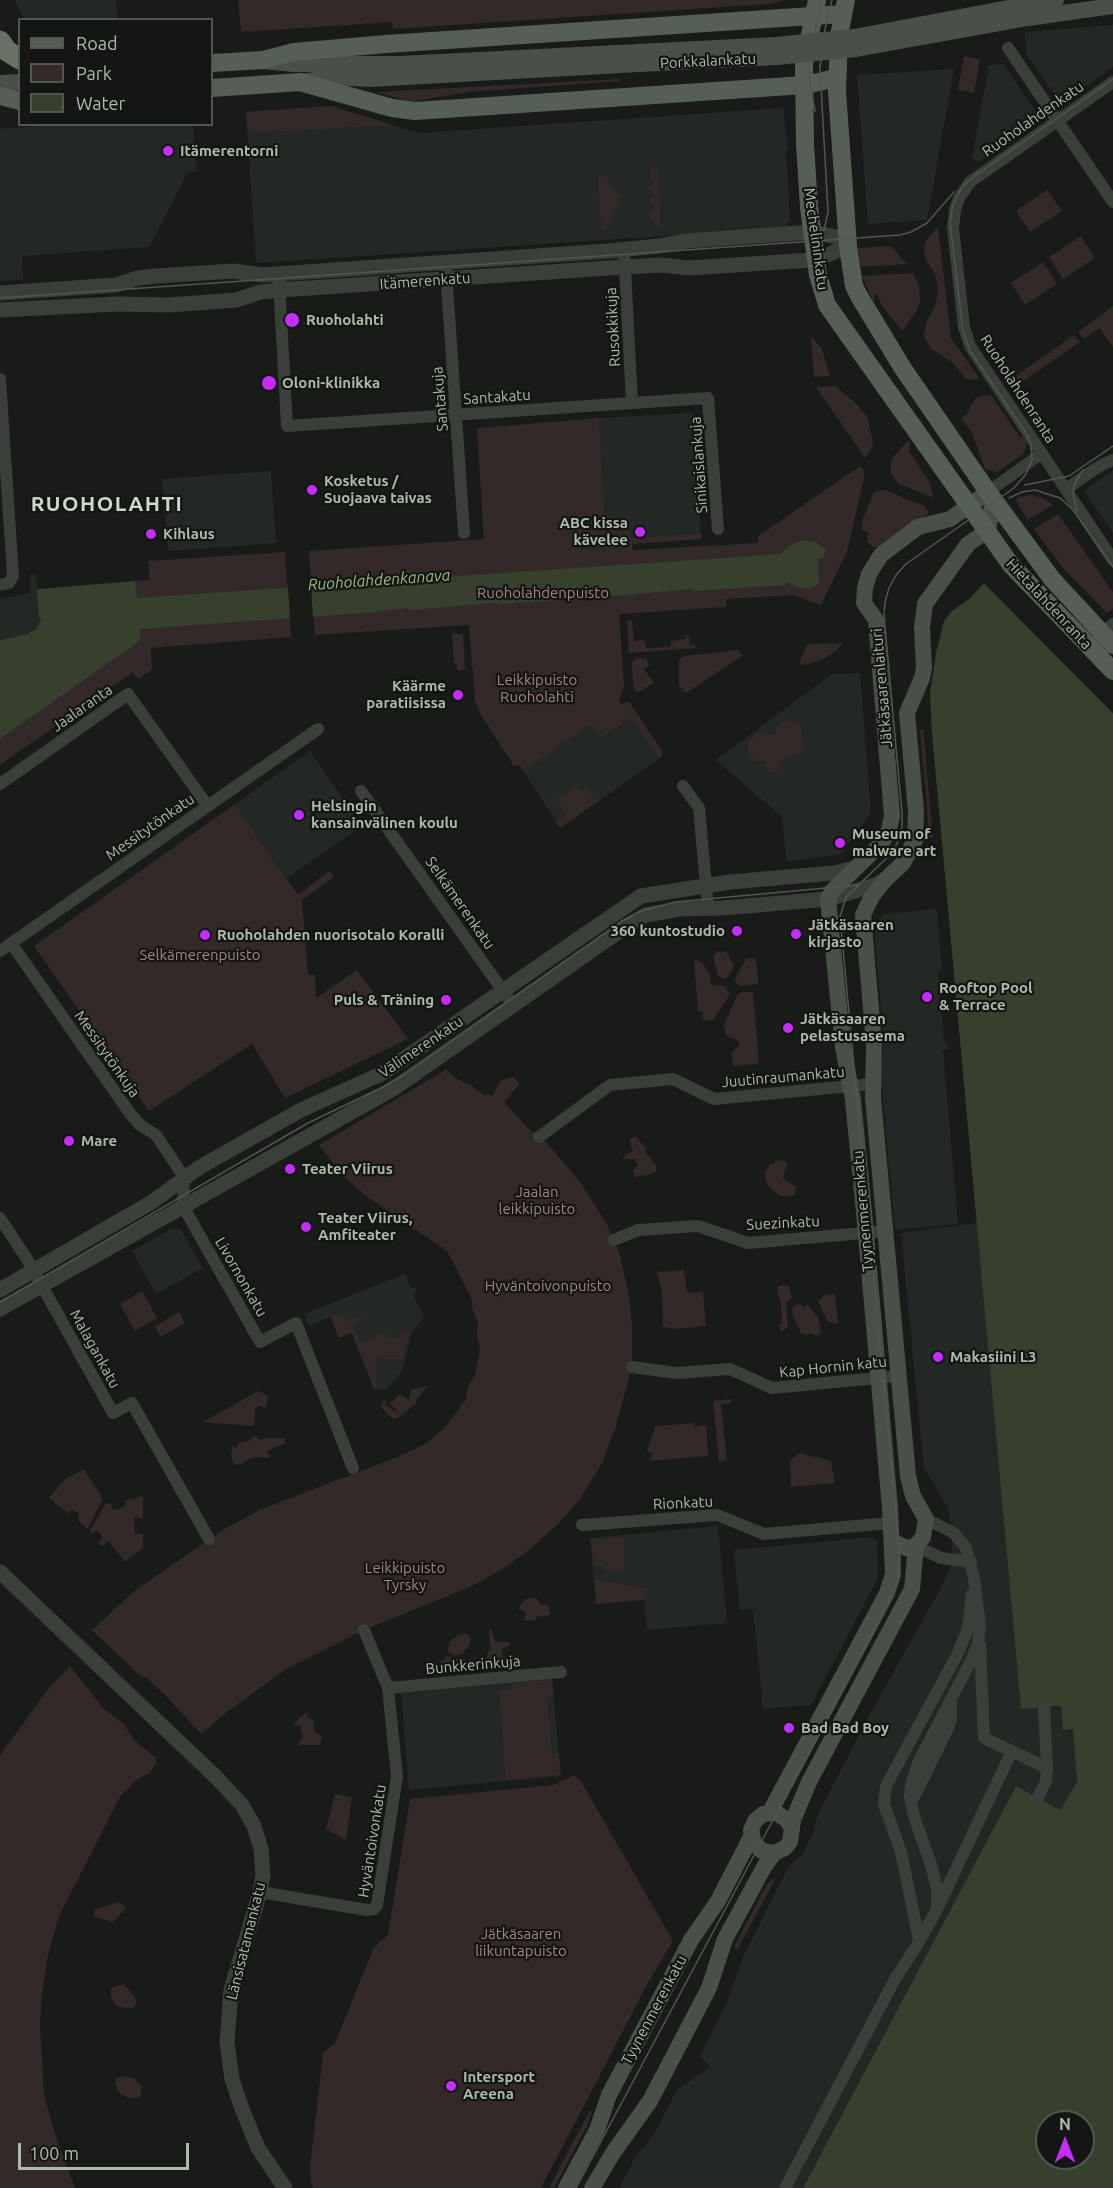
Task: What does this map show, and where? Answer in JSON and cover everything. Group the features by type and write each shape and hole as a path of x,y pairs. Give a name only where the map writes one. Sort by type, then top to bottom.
{"highway":[{"path":"0,41 7,51 18,58"}],"main road":[{"name":"Porkkalankatu","path":"1029,11 1056,0"},
{"name":"Porkkalankatu","path":"213,88 300,82 336,76 370,79 676,56 854,37 1029,11 1113,6"},
{"name":"Porkkalankatu","path":"263,60 294,52 844,7"},
{"name":"Mechelininkatu","path":"844,7 836,78 848,242 854,286 902,367 989,494"},
{"name":"Mechelininkatu","path":"816,8 804,64 806,153 812,232 820,283 827,304 968,505"},
{"name":"Porkkalankatu","path":"213,63 263,60 293,64 400,64 676,56"},
{"name":"Porkkalankatu","path":"300,82 392,108 416,111 805,85 836,78"},
{"path":"0,83 18,82"},
{"path":"0,96 18,100"},
{"path":"0,104 18,101"},
{"path":"987,531 992,514 989,494"},
{"name":"Jätkäsaarenlaituri","path":"858,867 877,849 886,836 891,823 892,808 876,620 864,603 866,582 880,555 918,527 950,519 968,505 989,494"},
{"name":"Hietalahdenranta","path":"989,494 1052,579 1109,634"},
{"name":"Hietalahdenranta","path":"968,505 1011,565 1113,671"},
{"name":"Jätkäsaarenlaituri","path":"885,880 907,857 916,834 907,713 924,668 922,627 925,604 968,544 987,531"},
{"path":"828,899 844,889 858,867"},
{"path":"863,915 869,901 885,880"},
{"name":"Tyynenmerenkatu","path":"566,2188 597,2130 609,2094 691,1940 718,1901 752,1837 751,1830 755,1821 763,1814 770,1812 886,1593 893,1574 866,1233 850,1086 843,1047 828,899"},
{"name":"Tyynenmerenkatu","path":"863,915 873,1034 872,1084 898,1376 911,1489 926,1519"},
{"path":"752,1837 758,1848 768,1853 785,1848 790,1842 792,1828 809,1782 912,1589 916,1546 923,1537 926,1519"},
{"path":"892,1541 906,1548 916,1546"},
{"path":"770,1812 782,1815 792,1828"},
{"path":"592,2188 613,2153 650,2101 712,1982 725,1939 774,1853"}],"street":[{"path":"1008,48 1113,202"},
{"name":"Ruoholahdenkatu","path":"970,182 1113,82"},
{"name":"Ruoholahdenranta","path":"970,182 959,198 953,228 966,337 974,353 1113,560"},
{"name":"Itämerenkatu","path":"0,293 116,285 154,276 223,272 278,274 624,249 687,241 812,232 848,242"},
{"name":"Itämerenkatu","path":"0,310 117,304 154,306 236,300 261,292 279,290 625,267 661,265 689,268 816,260 848,242"},
{"name":"Rusokkikuja","path":"624,249 632,403"},
{"name":"Santakuja","path":"445,262 464,532"},
{"path":"278,274 279,290"},
{"name":"Santakatu","path":"279,290 288,426 708,398"},
{"path":"0,379 3,472 14,576 4,584"},
{"name":"Sinikaislankuja","path":"708,398 718,530"},
{"path":"1098,467 1113,451"},
{"name":"Jätkäsaarenlaituri","path":"989,494 1042,453"},
{"path":"1066,489 1098,467 1113,460"},
{"path":"1088,645 1109,634"},
{"name":"Jaalaranta","path":"0,784 128,694 207,805"},
{"name":"Messitytönkatu","path":"5,947 318,729"},
{"path":"683,786 699,808 708,908 828,899"},
{"name":"Selkämerenkatu","path":"361,790 513,1005"},
{"name":"Välimerenkatu","path":"0,1290 152,1202 184,1177 301,1110 383,1073 634,900 648,894 730,882 841,872 858,867"},
{"path":"816,875 844,889"},
{"name":"Jätkäsaarenlaituri","path":"844,889 885,880"},
{"name":"Tyynenmerenkatu","path":"844,889 863,915"},
{"name":"Välimerenkatu","path":"0,1309 332,1121 377,1098 628,925 656,912 708,908"},
{"name":"Messitytönkuja","path":"5,947 129,1112 140,1125 156,1135 184,1177"},
{"name":"Juutinraumankatu","path":"539,1137 610,1085 673,1079 714,1099 872,1084"},
{"path":"183,1206 184,1177"},
{"name":"Livornonkatu","path":"183,1206 260,1342 296,1323 353,1468"},
{"name":"Malagankatu","path":"0,1218 34,1270 113,1413 132,1403 209,1539"},
{"name":"Suezinkatu","path":"614,1240 638,1230 698,1226 748,1243 886,1231"},
{"name":"Kap Hornin katu","path":"632,1367 677,1373 730,1369 772,1388 898,1376"},
{"name":"Rionkatu","path":"582,1526 717,1515 764,1534 890,1523"},
{"path":"926,1519 954,1533 966,1548 971,1562 980,1625 984,1738 1047,1768"},
{"path":"916,1546 941,1558 971,1562"},
{"name":"Länsisatamankatu","path":"0,1572 217,1778 242,1805 254,1826 261,1849 263,1875 231,1990 227,2042 232,2079 242,2109 258,2148 285,2188"},
{"path":"919,1940 901,1852 884,1804 886,1786 958,1653 968,1628 974,1578"},
{"path":"937,1909 938,1890 911,1802 911,1784 913,1774 978,1643 980,1625"},
{"name":"Hyväntoivonkatu","path":"260,1892 367,1910 376,1906 397,1781 388,1688 364,1630"},
{"name":"Bunkkerinkuja","path":"388,1688 561,1672"},
{"path":"1038,1798 1047,1781 1044,1707"},
{"path":"785,2185 895,1979 937,1909 1012,1751"}],"shaded area":[{"path":"15,0 116,0 117,18 24,18"},
{"path":"1113,25 1113,67 1061,104 1026,53 1025,32"},
{"path":"1003,64 1040,118 979,162 972,158 989,65"},
{"path":"954,69 927,220 868,224 857,75"},
{"path":"331,106 419,133 783,108 788,150 786,151 790,221 785,228 256,263 246,112"},
{"path":"40,126 193,126 197,171 188,172 149,247 22,256 23,280 0,281 0,129"},
{"path":"693,413 701,533 631,538 605,522 599,418"},
{"path":"1113,470 1113,533 1084,491"},
{"path":"271,471 276,543 168,551 162,479"},
{"path":"36,574 40,622 37,629 31,633 0,640 0,599 30,593 30,575"},
{"path":"860,673 871,813 841,854 787,862 782,817 716,760 832,674"},
{"path":"631,719 659,759 560,828 524,772 591,724 609,734"},
{"name":"Helsingin kansainvälinen koulu","path":"310,751 362,826 287,878 235,804"},
{"path":"937,909 942,970 938,971 944,1042 947,1042 948,1049 943,1050 958,1224 895,1230 881,1081 884,1039 875,943 876,923 884,914"},
{"path":"977,1223 1021,1709 1061,1706 1073,1729 1077,1782 1060,1810 1016,1786 803,2188 619,2188 635,2158 654,2134 677,2090 710,2067 700,2056 728,1999 743,1957 788,1868 803,1853 812,1835 818,1814 876,1703 942,1586 952,1563 952,1526 947,1506 924,1468 901,1233"},
{"path":"173,1228 181,1230 203,1268 156,1294 132,1251"},
{"path":"405,1274 411,1288 416,1288 417,1291 413,1294 424,1317 412,1333 402,1371 386,1390 374,1389 343,1312 311,1325 308,1324 304,1314"},
{"path":"718,1526 727,1623 647,1630 644,1600 596,1604 590,1538"},
{"path":"872,1537 877,1542 878,1578 811,1705 763,1709 753,1609 740,1610 734,1550"},
{"path":"552,1679 561,1776 409,1790 401,1693"}],"green space":[{"path":"238,0 784,0 768,4 393,29 392,22 241,32"},
{"path":"964,56 980,59 974,93 958,90"},
{"path":"622,79 620,81 468,92 415,101 375,92"},
{"path":"331,106 394,125 248,133 246,112"},
{"path":"651,167 655,167 658,171 661,230 646,214 654,208 648,200 654,195 648,188 654,183 649,178"},
{"path":"598,175 603,175 622,196 606,230 601,230"},
{"path":"1047,190 1062,211 1030,232 1016,211"},
{"path":"938,226 951,338 979,378 976,380 966,379 952,362 931,349 924,336 926,323 936,304 938,290 935,274 926,260 924,249 926,241"},
{"path":"1081,236 1095,258 1063,279 1049,257"},
{"path":"891,246 907,264 861,267 858,248"},
{"path":"1043,262 1057,284 1025,305 1011,283"},
{"path":"913,273 919,286 920,303 902,331 882,306 877,294 874,294 873,301 862,276"},
{"path":"1113,306 1113,347 1099,328 1084,339 1078,332"},
{"path":"1074,335 1080,342 1012,389 1007,382"},
{"path":"811,336 822,349 830,376 814,377"},
{"path":"835,386 858,405 868,418 873,443 865,458 816,387"},
{"path":"991,395 1020,437 1025,437 1027,445 1022,455 994,472 985,469 972,433 961,418 967,414 975,399"},
{"name":"Ruoholahdenpuisto","path":"599,418 605,517 629,516 631,538 701,533 701,539 632,544 633,550 758,543 758,536 860,466 865,473 847,552 821,605 793,595 726,599 726,607 619,614 624,687 619,700 620,704 630,703 662,751 663,754 659,759 631,719 601,738 591,724 524,772 519,765 514,766 482,717 475,702 469,625 315,635 309,551 484,539 477,428"},
{"path":"909,440 910,453 929,481 934,498 899,484 891,473 893,457"},
{"path":"885,490 924,506 928,514 881,547 873,547 867,542 868,532 861,530 863,518 873,494"},
{"path":"1032,495 1043,498 1053,505 1028,520 1016,501 1018,497"},
{"path":"1058,514 1113,592 1113,609 1107,613 1063,568 1034,529"},
{"path":"285,552 291,637 151,648 152,670 138,679 133,672 0,765 0,739 140,641 135,581 150,580 148,561"},
{"path":"627,621 632,621 634,641 644,640 646,648 671,647 671,641 686,639 686,635 689,635 690,645 695,645 696,648 629,653"},
{"path":"452,633 463,634 465,670 457,670 457,664 454,663"},
{"path":"843,643 822,660 806,665 800,664 807,644"},
{"path":"739,650 742,656 686,693 679,686 679,660 684,656"},
{"path":"637,658 646,659 650,665 644,669 654,683 637,693 633,686 632,662"},
{"path":"785,720 800,723 804,747 802,751 782,761 777,772 770,773 766,761 756,761 748,753 748,743 760,733 776,735 776,729"},
{"path":"923,729 933,838 928,838 920,730"},
{"path":"576,785 580,791 586,787 597,802 560,828 556,823 567,814 556,799"},
{"name":"Selkämerenpuisto","path":"235,804 298,895 329,871 334,877 302,900 308,975 315,975 316,998 357,970 408,1039 285,1098 252,1044 149,1111 34,946"},
{"path":"718,951 727,952 734,966 724,979 718,976 713,956"},
{"path":"756,958 758,984 741,986 736,983 735,978 746,959"},
{"path":"694,961 703,963 711,977 710,983 714,986 717,984 726,987 730,994 713,1020 703,1021 702,1011 698,1011"},
{"path":"753,992 759,1064 733,1066 732,1053 739,1045 738,1041 726,1035 724,1025 738,994"},
{"name":"Hyväntoivonpuisto","path":"447,1069 455,1078 471,1085 485,1096 487,1094 492,1096 501,1080 514,1077 520,1084 504,1102 528,1128 547,1143 580,1182 608,1226 620,1255 630,1302 632,1326 632,1367 615,1429 602,1463 580,1499 559,1523 528,1551 501,1570 470,1587 364,1630 288,1668 227,1712 201,1734 165,1695 148,1679 138,1674 92,1630 133,1592 224,1529 262,1509 400,1456 427,1443 447,1425 466,1399 468,1386 475,1375 480,1349 477,1336 478,1322 473,1311 471,1297 447,1251 366,1196 342,1175 319,1145"},
{"path":"635,1136 656,1165 656,1171 648,1175 634,1177 633,1170 638,1166 635,1159 621,1159 633,1151 629,1140"},
{"path":"780,1160 787,1164 783,1178 796,1187 795,1195 781,1196 767,1184 766,1171 770,1165"},
{"path":"684,1270 687,1293 703,1292 706,1326 675,1329 663,1327 662,1294 657,1272"},
{"path":"779,1286 789,1286 792,1297 786,1304 788,1327 781,1332 779,1325 782,1324 781,1303 777,1290"},
{"path":"142,1291 157,1318 135,1331 120,1304"},
{"path":"835,1294 838,1323 832,1323 828,1322 818,1301 825,1295"},
{"path":"798,1303 805,1308 806,1303 818,1317 821,1333 816,1336 801,1333 792,1313 793,1307"},
{"path":"179,1312 185,1323 161,1337 155,1326"},
{"path":"343,1312 348,1322 362,1316 364,1320 353,1325 360,1343 386,1332 389,1338 392,1337 394,1340 398,1334 407,1330 410,1333 402,1359 380,1359 379,1356 375,1359 377,1388 374,1389 352,1333 339,1338 331,1317"},
{"path":"427,1387 416,1400 416,1404 397,1418 393,1419 381,1407 386,1400 386,1405 396,1412 397,1410 389,1404 400,1394 409,1400 411,1390"},
{"path":"258,1391 267,1395 268,1399 265,1408 260,1406 255,1408 253,1426 203,1422"},
{"path":"731,1399 731,1403 721,1404 727,1461 719,1462 713,1401"},
{"path":"695,1423 694,1426 706,1425 708,1456 650,1461 652,1454 647,1451 655,1426"},
{"path":"255,1436 260,1440 285,1438 284,1444 267,1451 270,1458 253,1457 240,1465 234,1464 231,1456 232,1447 236,1448 239,1442 248,1441"},
{"path":"799,1453 831,1461 835,1483 791,1487 790,1461"},
{"path":"84,1469 103,1499 87,1529 78,1520 79,1513 71,1509 69,1514 49,1498 65,1479"},
{"path":"143,1496 143,1519 134,1517 135,1534 143,1534 143,1548 125,1562 109,1541 103,1546 98,1542 103,1538 97,1530 92,1534 90,1531 105,1504 111,1503 112,1510 123,1508 126,1504 125,1500"},
{"path":"624,1537 624,1570 604,1570 603,1565 593,1565 591,1540"},
{"path":"595,1580 649,1589 644,1600 596,1604"},
{"path":"529,1597 537,1599 541,1605 548,1605 550,1615 524,1621 526,1612 518,1609"},
{"path":"491,1628 495,1642 509,1642 509,1647 502,1648 502,1655 506,1657 499,1664 499,1669 476,1671 476,1668 486,1658 490,1647 489,1629"},
{"path":"467,1633 471,1640 469,1646 461,1654 454,1656 448,1651 449,1642 458,1635"},
{"path":"447,1656 455,1660 463,1657 473,1666 464,1669 464,1672 438,1674 438,1664"},
{"path":"70,1666 105,1710 124,1724 134,1740 156,1758 156,1764 149,1773 136,1780 120,1797 59,1916 48,1955 40,2024 44,2095 56,2137 75,2188 0,2188 0,1755 49,1688"},
{"path":"552,1680 554,1695 547,1697 552,1754 559,1754 560,1775 506,1780 499,1691 513,1689 513,1683"},
{"path":"308,1711 307,1717 314,1721 314,1731 322,1736 320,1745 298,1745 303,1737 300,1726 293,1724"},
{"name":"Jätkäsaaren liikuntapuisto","path":"575,1775 582,1783 673,1941 649,1981 541,2188 314,2188 311,2184 310,2167 323,2053 335,2043 374,1947 388,1935 410,1799 553,1785"},
{"path":"335,1794 352,1797 346,1840 326,1829"},
{"path":"775,1878 737,1950 735,1945 767,1884"},
{"path":"118,1902 126,1908 113,1922 94,1917 94,1910"},
{"path":"117,1985 124,1985 135,1996 134,2008 123,2008 115,2004 111,1998 111,1989"},
{"path":"124,2076 134,2078 142,2087 140,2097 130,2099 118,2092 115,2082 117,2078"},
{"path":"590,2110 592,2112 586,2128 554,2188 549,2188"}],"water":[{"path":"803,540 817,543 826,550 823,558 818,559 819,584 808,589 798,588 789,582 785,585 693,591 692,589 612,596 612,594 594,596 594,598 410,610 409,608 140,629 140,641 0,739 0,640 27,634 37,629 41,619 39,618 37,591 39,589 135,581 137,598 781,554 790,545"},
{"path":"984,583 1113,713 1113,2188 803,2188 1016,1786 1060,1810 1077,1782 1073,1729 1063,1730 1061,1706 1021,1709 932,733 930,693 936,653 944,621 952,611 969,599"}],"pier":[{"path":"982,581 986,581 1113,708 1113,713"},
{"path":"311,583 313,620 290,621 288,585"}],"tram line":[{"path":"815,111 808,58 822,0"},
{"path":"810,244 824,230 828,212 820,68 824,34 832,0"},
{"path":"973,177 1113,79"},
{"path":"576,2188 857,1663 898,1581 900,1559 840,917 846,897 891,854 899,840 902,828 884,615 889,588 896,575 906,564 1014,488 1026,474 1032,460 1031,445 1026,433 970,351 963,331 950,222 958,194 963,186 978,173"},
{"path":"0,298 900,235 927,223 954,192"},
{"path":"1025,485 1069,476 1113,446"},
{"path":"1077,512 1073,493 1075,483 1083,470"},
{"path":"1009,498 1022,492 1035,490 1060,498 1073,510 1113,567"},
{"path":"0,1302 308,1123 405,1074 622,921 641,911 675,902 858,885"}],"place":[{"name":"Itämerentorni","path":"168,151"},
{"name":"Ruoholahti","path":"292,320"},
{"name":"Oloni-klinikka","path":"269,383"},
{"name":"Kosketus / Suojaava taivas","path":"312,490"},
{"name":"ABC kissa kävelee","path":"640,532"},
{"name":"Kihlaus","path":"151,534"},
{"name":"Käärme paratiisissa","path":"458,695"},
{"name":"Helsingin kansainvälinen koulu","path":"299,815"},
{"name":"Museum of malware art","path":"840,843"},
{"name":"360 kuntostudio","path":"737,931"},
{"name":"Jätkäsaaren kirjasto","path":"796,934"},
{"name":"Ruoholahden nuorisotalo Koralli","path":"205,935"},
{"name":"Rooftop Pool & Terrace","path":"927,997"},
{"name":"Puls & Träning","path":"446,1000"},
{"name":"Jätkäsaaren pelastusasema","path":"788,1028"},
{"name":"Mare","path":"69,1141"},
{"name":"Teater Viirus","path":"290,1169"},
{"name":"Teater Viirus, Amfiteater","path":"306,1227"},
{"name":"Makasiini L3","path":"938,1357"},
{"name":"Bad Bad Boy","path":"789,1728"},
{"name":"Intersport Areena","path":"451,2086"}],"district":[{"name":"RUOHOLAHTI","path":"107,504"}],"water label":[{"name":"Ruoholahdenkanava","path":"379,580"}],"park label":[{"name":"Leikkipuisto Ruoholahti","path":"537,688"},
{"name":"Jaalan leikkipuisto","path":"537,1200"},
{"name":"Leikkipuisto Tyrsky","path":"405,1576"}]}
